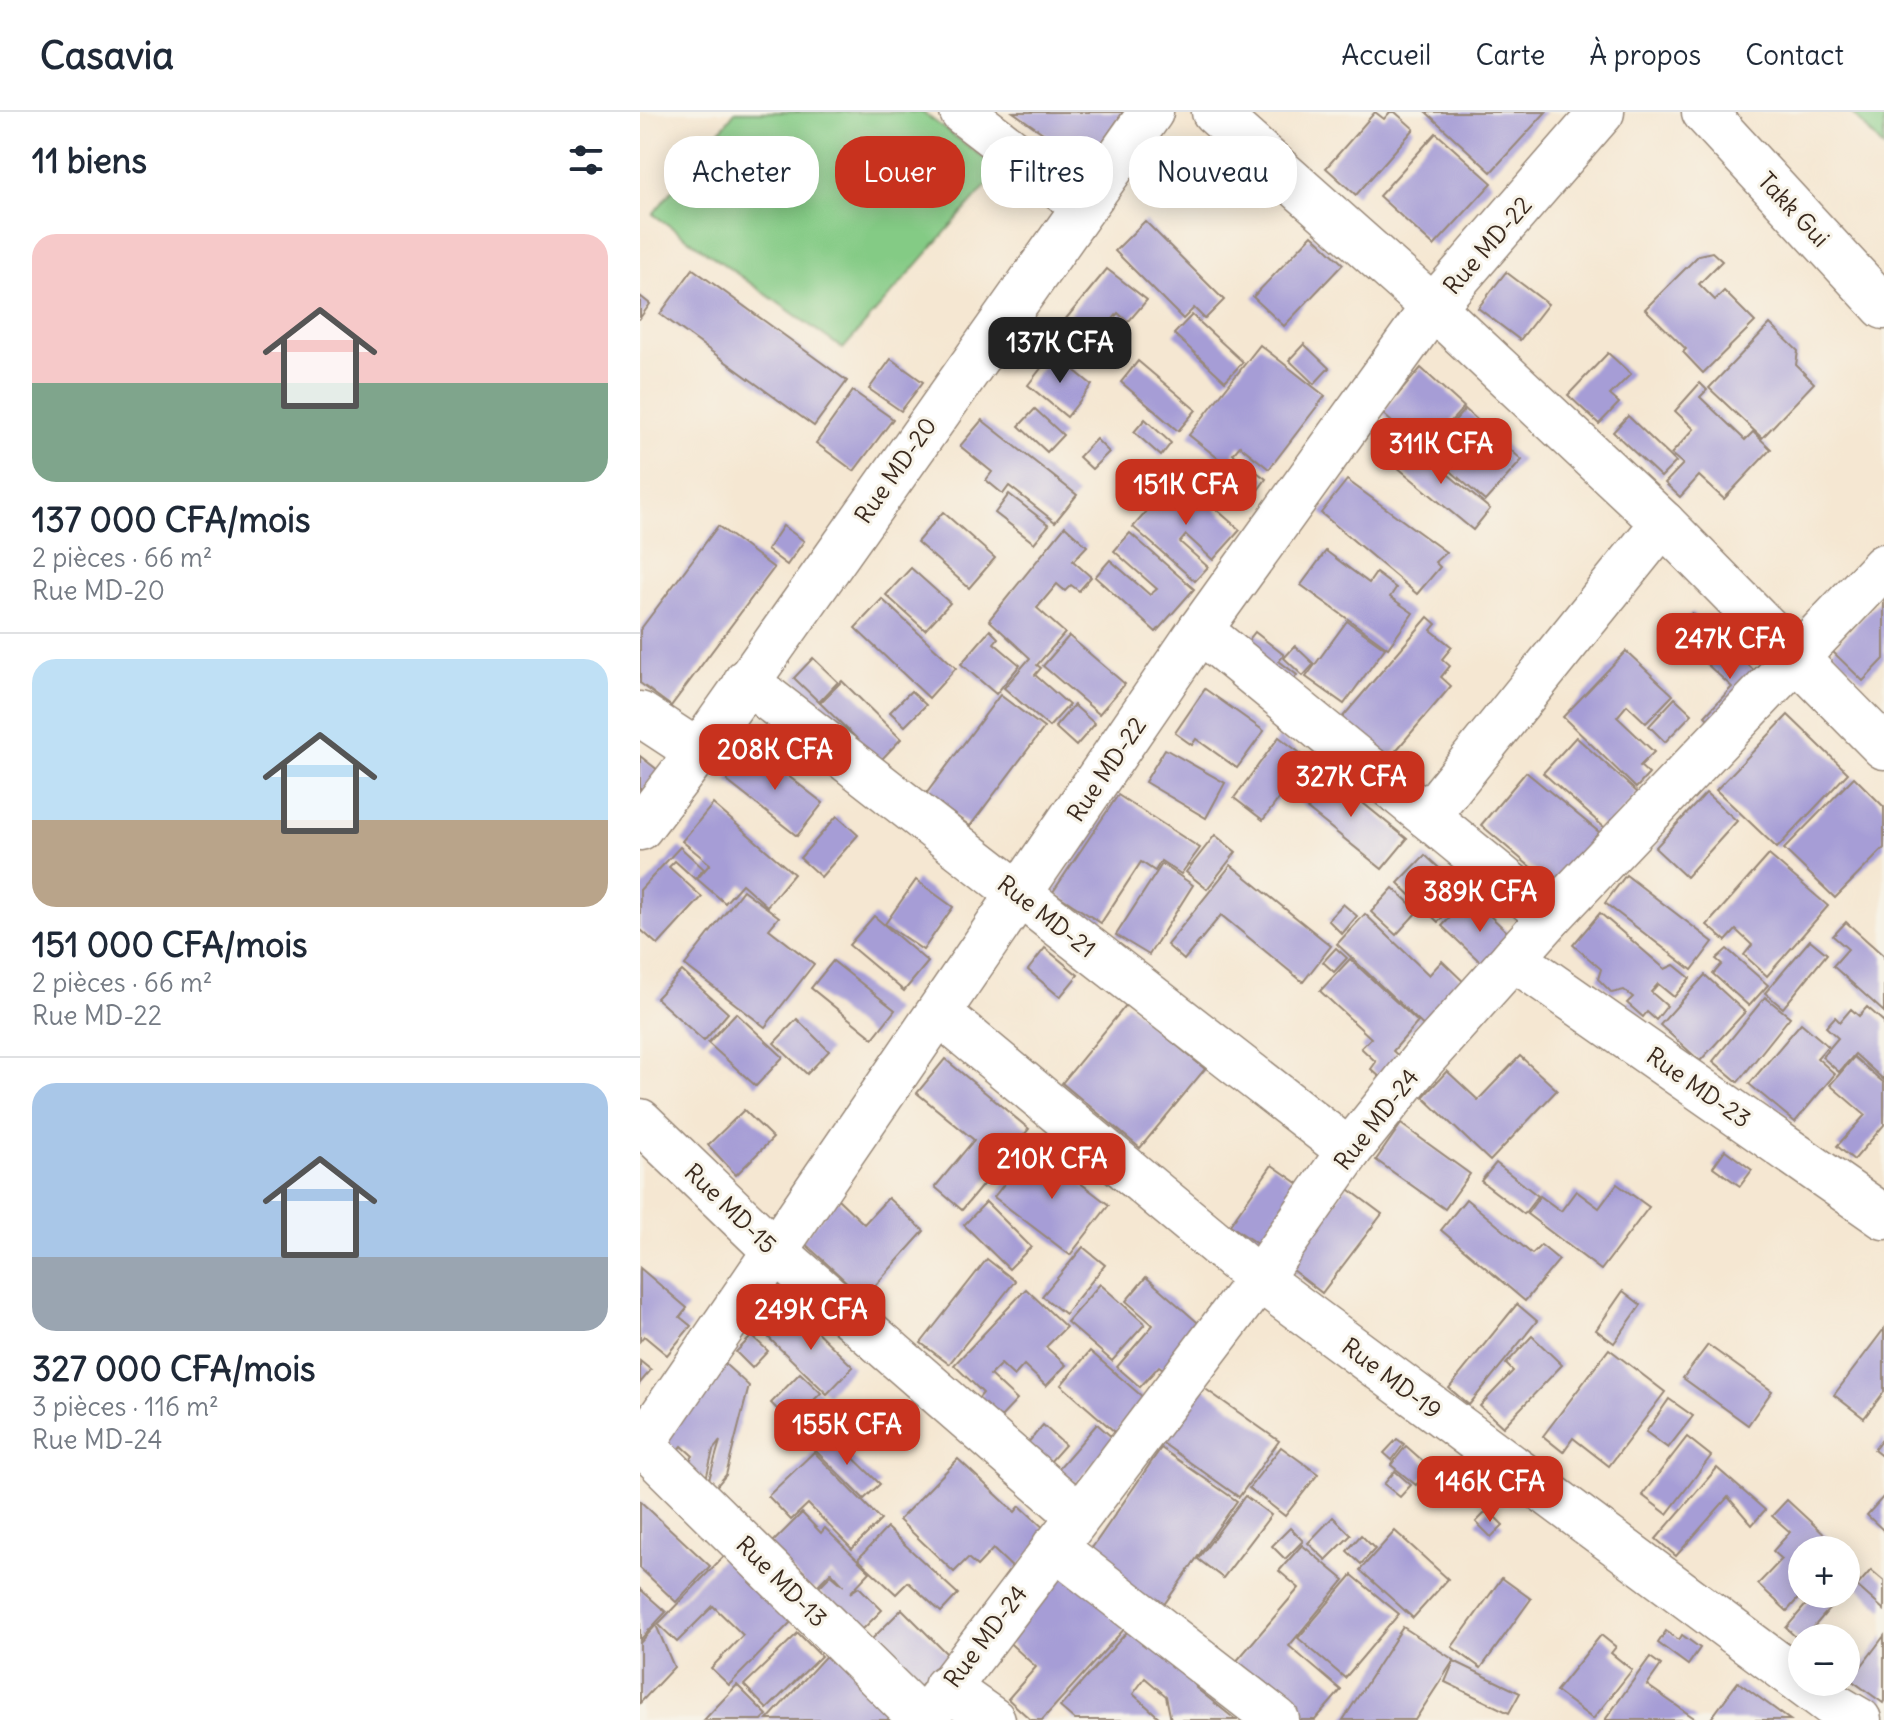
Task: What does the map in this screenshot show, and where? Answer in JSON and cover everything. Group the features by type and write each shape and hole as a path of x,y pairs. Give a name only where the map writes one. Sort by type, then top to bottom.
{"street":[{"path":"962,112 993,136"},
{"name":"Rue MD-20","path":"1113,164 1151,112"},
{"path":"1214,112 1433,307 1663,523 1884,747"},
{"name":"Rue MD-22","path":"641,1445 940,1014 1200,630 1433,307 1602,112"},
{"name":"Takk Gui","path":"1704,112 1884,307"},
{"name":"Rue MD-20","path":"640,828 698,752 1081,208"},
{"path":"1427,816 1663,523"},
{"name":"Rue MD-24","path":"932,1708 1259,1279 1349,1151 1423,1059 1550,917 1884,566"},
{"path":"1200,630 1550,917"},
{"name":"Rue MD-21","path":"746,681 1349,1151"},
{"path":"640,714 698,752"},
{"name":"Rue MD-23","path":"1513,958 1884,1217"},
{"name":"Rue MD-19","path":"940,1014 1259,1279 1830,1703 1859,1720"},
{"name":"Rue MD-15","path":"640,1121 1065,1530 1277,1720"},
{"name":"Rue MD-13","path":"641,1445 912,1710 932,1708 993,1720"}],"green space":[{"path":"735,112 922,112 954,136 835,136 835,208 965,208 965,144 981,156 981,192 843,349 653,214 664,200 664,208 819,208 819,136 716,136"},
{"path":"1851,112 1884,112 1884,148"}],"building":[{"path":"1013,112 1123,112 1106,136 1047,136"},
{"path":"1375,112 1384,119 1390,112 1395,112 1414,129 1356,195 1326,168"},
{"path":"1426,112 1546,112 1491,172"},
{"path":"1436,133 1492,183 1434,246 1379,196"},
{"path":"1145,221 1224,300 1205,319 1194,308 1183,319 1115,251"},
{"path":"1312,235 1343,264 1284,326 1253,297"},
{"path":"1712,252 1722,261 1699,284 1715,300 1724,291 1755,322 1703,373 1683,352 1686,349 1645,309 1699,255"},
{"path":"693,269 847,381 814,426 660,314"},
{"path":"1107,269 1147,300 1128,322 1118,313 1083,356 1055,332"},
{"path":"1506,272 1548,304 1520,340 1478,308"},
{"path":"640,296 650,304 640,318"},
{"path":"1192,315 1243,362 1225,381 1174,334"},
{"path":"1770,324 1798,351 1796,365 1814,383 1762,438 1709,388"},
{"path":"1304,344 1329,368 1314,384 1289,360"},
{"path":"1260,345 1325,396 1269,469 1240,446 1233,454 1266,479 1258,490 1189,435"},
{"path":"1053,353 1092,385 1067,417 1028,385"},
{"path":"1608,353 1631,374 1610,395 1619,403 1599,424 1568,395"},
{"path":"891,359 923,382 901,411 869,389"},
{"path":"1138,361 1196,410 1178,431 1121,382"},
{"path":"1421,368 1464,407 1424,451 1382,413"},
{"path":"1700,383 1707,390 1700,397 1745,440 1753,432 1771,449 1724,499 1699,476 1680,497 1665,483 1683,464 1671,454 1694,429 1675,411"},
{"path":"853,391 893,419 854,471 816,443"},
{"path":"1035,409 1063,435 1047,452 1019,426"},
{"path":"1465,409 1522,460 1485,501 1428,451"},
{"path":"1628,416 1676,462 1661,477 1613,432"},
{"path":"1145,419 1171,443 1161,456 1134,432"},
{"path":"982,420 1077,495 1055,522 1009,486 1003,494 986,480 992,472 960,446"},
{"path":"1096,439 1109,452 1092,469 1079,457"},
{"path":"1409,442 1490,509 1473,530 1391,462"},
{"path":"1178,476 1240,530 1213,560 1186,535 1180,542 1208,567 1195,581 1133,527"},
{"path":"1347,480 1446,552 1435,562 1440,567 1417,594 1321,513"},
{"path":"1009,494 1049,525 1034,543 995,513"},
{"path":"943,512 995,558 969,588 917,542"},
{"path":"718,526 774,568 671,706 640,683 640,630"},
{"path":"783,526 804,541 787,565 767,550"},
{"path":"1065,526 1087,546 1073,561 1091,577 1079,591 1071,585 1065,591 1057,584 1037,608 1065,633 1037,665 1041,668 1035,675 1069,705 1049,727 1004,688 1030,658 989,620"},
{"path":"1130,533 1194,589 1156,632 1095,577 1110,560 1150,595 1157,589 1114,551"},
{"path":"1326,551 1369,583 1376,573 1396,588 1390,597 1413,613 1388,648 1301,585"},
{"path":"911,568 950,603 925,630 886,595"},
{"path":"1884,596 1884,659 1863,681 1832,651"},
{"path":"882,599 956,668 929,698 855,628"},
{"path":"1692,613 1713,632 1694,652 1674,633"},
{"path":"1428,617 1436,624 1431,630 1452,647 1442,659 1450,666 1441,677 1451,686 1388,760 1341,719"},
{"path":"1347,621 1385,648 1344,704 1306,677"},
{"path":"990,630 998,638 994,643 1020,665 996,694 961,664"},
{"path":"1255,632 1284,655 1279,661 1297,675 1288,687 1240,651"},
{"path":"1069,636 1125,684 1099,714 1043,666"},
{"path":"1719,637 1765,681 1719,729 1705,716 1732,687 1699,657"},
{"path":"1295,646 1314,664 1303,676 1284,658"},
{"path":"1626,651 1673,695 1646,723 1627,705 1617,717 1654,752 1640,766 1649,774 1636,788 1563,717"},
{"path":"813,658 838,682 819,702 794,678"},
{"path":"842,681 901,739 880,761 820,703"},
{"path":"1205,689 1264,731 1237,768 1196,739 1192,745 1175,733"},
{"path":"911,691 926,705 905,726 890,712"},
{"path":"1000,695 1044,728 970,826 926,794"},
{"path":"1675,698 1692,714 1665,742 1649,726"},
{"path":"1074,705 1095,724 1076,746 1055,727"},
{"path":"1788,715 1848,773 1777,848 1716,790"},
{"path":"1279,737 1308,759 1263,820 1234,798"},
{"path":"1576,737 1638,793 1606,829 1543,773"},
{"path":"752,748 823,803 797,836 727,781"},
{"path":"1165,749 1225,783 1206,818 1145,782"},
{"path":"640,756 659,771 640,794"},
{"path":"1320,768 1407,839 1382,869 1295,799"},
{"path":"1526,772 1600,833 1554,887 1481,825"},
{"path":"1854,777 1884,807 1884,848 1835,898 1784,849"},
{"path":"1706,793 1737,821 1686,877 1655,848"},
{"path":"1118,795 1200,848 1181,874 1161,861 1155,871 1141,862 1101,923 1053,892"},
{"path":"713,804 794,874 767,906 742,884 725,903 697,879 710,864 682,841"},
{"path":"837,816 858,835 821,877 800,858"},
{"path":"1215,835 1236,852 1207,889 1186,872"},
{"path":"680,847 704,869 695,879 675,861 669,867 702,897 658,945 640,929 640,890"},
{"path":"1425,855 1466,893 1438,922 1398,883"},
{"path":"1769,855 1828,906 1767,976 1744,955 1752,945 1736,930 1726,941 1707,925"},
{"path":"1162,864 1193,885 1149,955 1116,935"},
{"path":"1231,865 1331,946 1303,982 1221,915 1184,960 1167,945"},
{"path":"1626,875 1713,942 1692,970 1605,903"},
{"path":"916,880 953,907 923,950 885,924"},
{"path":"1393,888 1418,911 1396,935 1371,912"},
{"path":"743,890 779,917 769,929 814,964 765,1027 685,965"},
{"path":"1470,897 1518,942 1491,972 1442,926"},
{"path":"1343,904 1357,916 1342,934 1328,920"},
{"path":"1600,913 1665,969 1674,965 1690,978 1674,997 1658,984 1651,992 1667,1006 1656,1020 1647,1012 1643,1017 1627,1003 1633,997 1624,990 1612,993 1598,979 1601,969 1573,945"},
{"path":"1365,914 1429,975 1442,961 1471,989 1430,1032 1337,944"},
{"path":"874,916 928,962 904,991 849,945"},
{"path":"1846,922 1884,956 1884,1012 1833,966 1848,949 1833,936"},
{"path":"1810,940 1827,954 1783,1008 1765,993"},
{"path":"1045,948 1078,975 1060,997 1028,970"},
{"path":"1336,948 1347,958 1334,972 1323,962"},
{"path":"1727,949 1768,985 1749,1006 1713,974 1722,964 1716,959"},
{"path":"1350,959 1418,1022 1393,1051 1409,1066 1391,1087 1371,1069 1376,1062 1361,1048 1371,1038 1320,991"},
{"path":"833,961 895,1010 873,1038 811,988"},
{"path":"682,971 728,1013 704,1041 656,998"},
{"path":"1705,975 1745,1012 1700,1061 1660,1025"},
{"path":"1765,997 1790,1017 1738,1082 1713,1061"},
{"path":"1127,1004 1205,1069 1140,1148 1062,1083"},
{"path":"1867,1007 1884,1022 1884,1080 1855,1054 1839,1072 1822,1057 1838,1038 1826,1027 1835,1017 1840,1022 1851,1009 1859,1016"},
{"path":"736,1013 783,1057 756,1086 708,1043"},
{"path":"797,1019 829,1051 807,1074 774,1043"},
{"path":"1801,1023 1828,1046 1817,1058 1835,1074 1795,1122 1749,1084"},
{"path":"1520,1056 1557,1090 1490,1161 1423,1097 1447,1071 1478,1100"},
{"path":"1854,1057 1884,1083 1884,1125 1854,1160 1837,1146 1865,1115 1830,1085"},
{"path":"945,1059 1029,1129 962,1210 935,1187 974,1140 917,1093"},
{"path":"744,1110 773,1138 736,1175 708,1145"},
{"path":"1401,1124 1470,1174 1445,1209 1376,1160"},
{"path":"1033,1147 1109,1205 1070,1255 994,1197"},
{"path":"1725,1150 1752,1170 1740,1186 1713,1167"},
{"path":"1496,1163 1538,1196 1524,1214 1481,1181"},
{"path":"1272,1165 1299,1184 1257,1244 1230,1225"},
{"path":"1617,1184 1649,1207 1601,1270 1527,1214 1540,1196 1561,1211 1576,1191 1599,1208"},
{"path":"1346,1187 1382,1214 1322,1293 1287,1266"},
{"path":"888,1198 924,1231 864,1298 801,1240 838,1199 864,1224"},
{"path":"1466,1199 1532,1254 1541,1245 1559,1260 1525,1301 1441,1230"},
{"path":"986,1202 1031,1247 1009,1269 964,1225"},
{"path":"1083,1247 1105,1265 1065,1314 1042,1296"},
{"path":"987,1259 1015,1281 949,1364 921,1343"},
{"path":"640,1268 687,1308 680,1317 691,1326 667,1355 644,1336 640,1341"},
{"path":"1146,1277 1204,1328 1166,1371 1159,1366 1140,1387 1117,1367 1153,1325 1126,1301"},
{"path":"1100,1284 1145,1324 1112,1361 1067,1322"},
{"path":"1026,1289 1066,1327 1046,1347 1066,1365 1046,1386 1024,1365 1014,1376 1001,1364 990,1375 1017,1400 999,1419 978,1399 983,1393 954,1365"},
{"path":"1623,1291 1641,1305 1614,1343 1596,1330"},
{"path":"1517,1304 1537,1321 1469,1405 1449,1388"},
{"path":"795,1310 853,1367 827,1394 769,1338"},
{"path":"1884,1329 1884,1392 1864,1418 1834,1395"},
{"path":"752,1336 768,1351 752,1368 736,1352"},
{"path":"1532,1336 1562,1365 1503,1427 1480,1406 1513,1371 1506,1364"},
{"path":"1708,1345 1772,1391 1748,1425 1683,1378"},
{"path":"1609,1349 1665,1392 1609,1466 1573,1438 1563,1452 1543,1436"},
{"path":"1090,1351 1145,1399 1115,1432 1061,1385"},
{"path":"714,1354 749,1386 726,1475 715,1488 708,1483 720,1441 713,1450 707,1475 699,1482 685,1467 693,1456 682,1446 677,1452 660,1434"},
{"path":"640,1361 651,1370 640,1383"},
{"path":"800,1373 821,1393 791,1423 771,1403"},
{"path":"1197,1383 1279,1441 1239,1497 1157,1439"},
{"path":"1669,1399 1693,1416 1668,1448 1646,1432"},
{"path":"1097,1424 1114,1439 1076,1483 1058,1469"},
{"path":"1043,1425 1065,1445 1049,1463 1027,1444"},
{"path":"830,1435 880,1484 864,1499 815,1450"},
{"path":"1687,1437 1711,1456 1667,1514 1642,1495"},
{"path":"1884,1437 1884,1458 1874,1450"},
{"path":"1397,1439 1404,1444 1392,1460 1384,1453"},
{"path":"1406,1446 1431,1468 1416,1485 1391,1465"},
{"path":"1281,1447 1318,1474 1285,1516 1249,1488"},
{"path":"1161,1448 1237,1501 1158,1613 1083,1561"},
{"path":"814,1452 881,1520 852,1549 808,1504 791,1520 768,1496"},
{"path":"958,1459 1015,1512 1020,1506 1049,1533 1015,1570 993,1549 977,1566 968,1558 954,1572 899,1520"},
{"path":"1717,1468 1765,1510 1752,1525 1728,1497 1676,1556 1656,1539"},
{"path":"1395,1471 1411,1485 1400,1497 1384,1484"},
{"path":"1245,1496 1271,1515 1223,1578 1198,1559"},
{"path":"1884,1496 1884,1531 1867,1515"},
{"path":"1787,1500 1826,1536 1788,1536 1790,1608 1787,1611 1758,1584 1782,1559 1773,1551 1790,1532 1772,1516"},
{"path":"640,1501 710,1566 676,1602 640,1568"},
{"path":"1488,1510 1503,1525 1491,1537 1476,1522"},
{"path":"802,1513 821,1533 825,1528 870,1572 850,1593 859,1587 882,1610 860,1632 817,1589 831,1575 844,1586 831,1572 812,1591 768,1547"},
{"path":"1333,1517 1351,1535 1326,1560 1308,1543"},
{"path":"887,1528 958,1594 941,1612 908,1582 896,1594 858,1559"},
{"path":"1290,1528 1303,1541 1285,1559 1272,1546"},
{"path":"1395,1531 1448,1579 1413,1618 1360,1570"},
{"path":"1361,1535 1375,1549 1361,1564 1347,1551"},
{"path":"1302,1545 1344,1580 1289,1646 1341,1690 1315,1720 1287,1720 1229,1670 1299,1588 1279,1571"},
{"path":"726,1554 793,1620 729,1685 711,1668 743,1635 713,1606 677,1642 658,1624"},
{"path":"1063,1570 1127,1626 1042,1720 1031,1720 1008,1699 1036,1667 1003,1637"},
{"path":"1871,1570 1884,1581 1884,1610 1860,1589 1860,1583"},
{"path":"1352,1575 1399,1614 1345,1678 1298,1638"},
{"path":"1502,1578 1531,1599 1481,1668 1452,1647"},
{"path":"640,1589 666,1612 640,1640"},
{"path":"1803,1608 1830,1608 1816,1624 1789,1624"},
{"path":"902,1609 950,1657 912,1695 865,1646"},
{"path":"1135,1623 1192,1665 1196,1688 1236,1720 1171,1720 1166,1696 1145,1678 1133,1694 1162,1720 1075,1720 1060,1707"},
{"path":"656,1625 674,1667 640,1703 640,1643"},
{"path":"1403,1627 1454,1660 1415,1720 1343,1720"},
{"path":"1666,1631 1679,1640 1682,1635 1700,1648 1688,1665 1658,1643"},
{"path":"798,1633 821,1656 767,1709 744,1685"},
{"path":"1601,1635 1616,1647 1611,1653 1632,1670 1593,1719 1556,1691"},
{"path":"1884,1636 1883,1703 1860,1686 1860,1668"},
{"path":"833,1648 902,1720 767,1720"},
{"path":"1650,1657 1661,1665 1647,1685 1697,1720 1605,1720"},
{"path":"1454,1661 1520,1693 1509,1713 1445,1682"},
{"path":"1738,1682 1790,1720 1710,1720"},
{"path":"737,1685 767,1715 762,1720 704,1720"}]}
